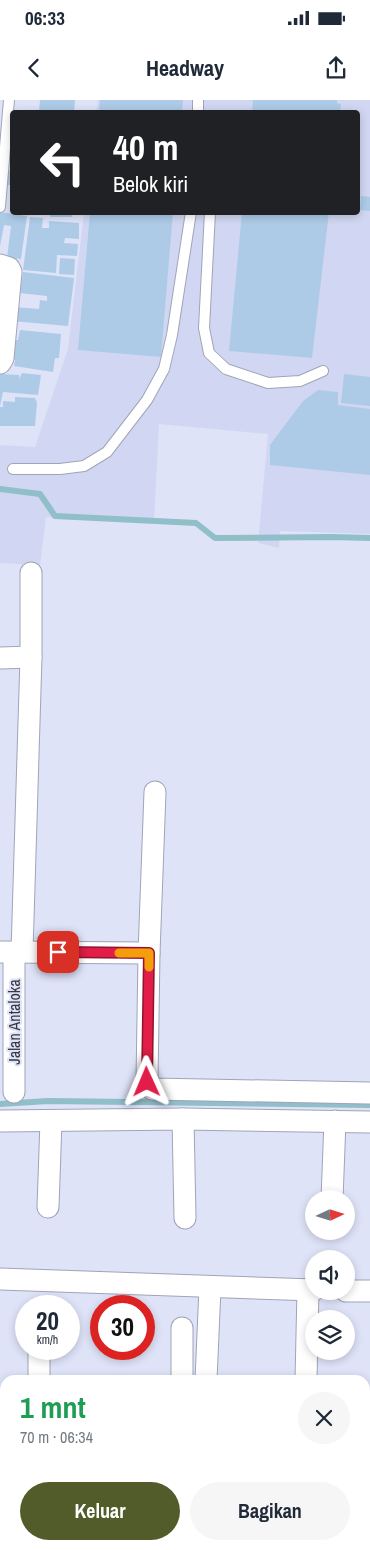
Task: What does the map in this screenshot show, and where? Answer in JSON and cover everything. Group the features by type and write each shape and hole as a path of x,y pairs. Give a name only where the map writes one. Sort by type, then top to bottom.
{"street":[{"path":"0,363 3,358 12,272 4,266"},
{"name":"Jalan Antaloka","path":"14,1092 12,952 31,657 31,573"},
{"path":"0,658 31,657"},
{"path":"154,792 146,1076 147,1082 152,1089 370,1093"},
{"path":"12,952 149,953"},
{"path":"183,1119 185,1218"},
{"path":"0,1121 183,1119 370,1122"},
{"path":"48,1207 50,1121"},
{"path":"332,1190 335,1121"},
{"path":"0,1279 210,1288 305,1290"},
{"path":"206,1375 210,1288"},
{"path":"355,1291 370,1291"},
{"path":"306,1375 310,1300"},
{"path":"182,1328 182,1375"},
{"path":"38,1360 39,1375"}],"lane":[{"path":"0,207 3,128 9,100"},
{"path":"13,469 60,469 84,466 107,452 147,400 164,369 172,335 191,215"},
{"path":"210,215 204,328 209,353 226,369 268,383 300,381 324,371"}],"shaded area":[{"path":"98,100 370,100 370,534 280,531 279,548 258,543 268,434 159,424 154,523 46,517 40,565 0,563 0,445 35,447 68,349 84,215 360,215 360,110 96,110"}],"building":[{"path":"40,100 75,100 74,110 39,110"},
{"path":"100,100 183,100 182,110 99,110"},
{"path":"253,100 337,100 337,103 341,104 340,110 252,110"},
{"path":"7,171 10,171 10,185 7,185"},
{"path":"361,196 370,197 370,211 360,210"},
{"path":"0,212 10,215 27,216 21,259 7,258 11,226 4,225 0,246"},
{"path":"50,215 72,215 72,217 50,217"},
{"path":"90,215 173,215 161,357 78,350"},
{"path":"242,215 329,215 312,358 229,351"},
{"path":"30,217 43,218 42,228 49,228 49,221 79,223 79,239 65,238 64,243 78,244 77,256 57,255 56,273 23,270"},
{"path":"60,258 75,259 74,275 59,274"},
{"path":"23,272 74,278 68,326 12,321 14,307 39,309 40,300 47,301 47,296 20,293"},
{"path":"20,330 61,334 59,358 55,358 53,372 14,366 15,360 6,358 8,340 18,340"},
{"path":"22,373 41,375 38,395 3,392 0,406 0,374 19,375 19,379"},
{"path":"344,374 370,377 370,406 341,403"},
{"path":"318,390 338,392 338,405 370,409 370,475 270,465 270,445 303,401"},
{"path":"15,397 35,398 37,403 35,426 0,426 0,407 3,407 3,401 15,402"}],"waterway":[{"path":"0,489 40,494 55,516 196,523 215,538 370,538"},
{"path":"0,1104 48,1101 370,1105"}],"slow traffic":[{"path":"119,953 149,953 149,967"}],"route":[{"path":"58,952 149,953 147,1082"}]}
